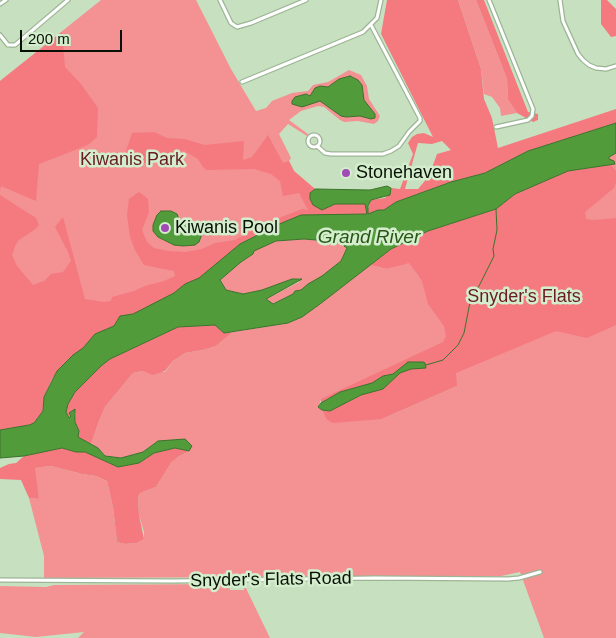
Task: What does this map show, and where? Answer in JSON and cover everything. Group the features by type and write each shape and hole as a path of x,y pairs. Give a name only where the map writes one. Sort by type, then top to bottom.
{"street":[{"path":"0,4 6,0"},
{"path":"0,35 8,46 14,45 68,0"},
{"path":"220,0 232,23 237,27 306,0"},
{"path":"242,82 363,32 377,18 382,0"},
{"path":"489,0 533,110 532,116 528,120 496,127"},
{"path":"560,0 563,21 578,54 583,60 596,68 606,69 616,66"},
{"path":"317,146 325,153 331,154 383,154 399,146 409,132 420,122 420,118 371,25"},
{"name":"Snyder's Flats Road","path":"0,580 508,579 540,572"}],"green space":[{"name":"Kiwanis Park","path":"101,0 196,0 231,69 256,111 266,108 272,101 292,93 308,91 313,85 328,82 349,70 361,75 367,86 369,99 380,116 374,124 358,121 344,122 324,107 318,106 301,111 289,120 308,134 307,136 288,124 279,134 291,158 289,161 294,171 315,189 310,193 335,216 313,215 308,211 52,379 44,397 0,430 0,81"},
{"path":"387,0 458,0 481,69 484,99 492,118 498,148 616,109 616,123 528,151 485,173 451,182 396,202 384,210 378,210 364,216 301,215 258,233 240,244 199,278 133,314 121,316 114,326 95,334 83,348 57,371 44,397 43,411 34,423 0,430 0,195 36,218 39,225 19,240 12,255 17,266 33,285 44,281 51,274 63,272 71,261 55,227 63,217 85,299 104,302 111,301 112,297 175,276 174,271 144,265 135,250 130,237 127,215 129,199 139,192 148,199 149,212 142,230 147,242 154,248 169,251 185,252 202,249 215,243 235,240 266,223 302,209 308,210 299,193 283,196 280,181 271,174 254,169 206,170 198,159 184,151 162,156 138,165 130,163 124,157 132,133 154,132 167,138 184,139 205,145 244,141 243,160 252,157 268,135 283,163 289,161 294,171 315,189 310,193 313,205 322,210 335,204 365,204 367,212 371,200 385,198 391,192 391,188 400,189 413,154 408,143 412,137 424,133 433,137 381,34","holes":["442,141 451,150 437,154 429,176 418,189 405,189 418,143 432,144"]},
{"path":"458,0 476,0 507,79 508,100 517,113 501,116 500,108 492,97 484,94 481,69"},
{"path":"476,0 484,0 528,112 538,114 538,120 533,122 517,113 508,100 507,79"},
{"path":"601,0 607,0 616,9 616,36 611,37 601,24"},
{"path":"62,32 65,67 81,84 98,108 97,137 88,145 39,164 36,201 1,186 0,190 0,81"},
{"name":"Snyder's Flats","path":"616,153 616,638 544,638 520,572 501,576 44,578 44,556 29,498 39,499 34,468 51,466 96,476 107,481 113,507 117,542 125,544 137,543 144,539 139,515 138,497 140,493 156,487 171,463 189,451 158,441 143,452 121,458 105,456 98,448 91,444 105,407 133,373 143,371 165,372 173,361 185,353 216,346 233,332 289,323 302,317 370,265 387,269 409,262 419,277 496,209 609,159 609,157","holes":["457,386 382,419 326,419 319,407 321,399"]},
{"name":"Snyder's Flats","path":"611,165 616,171 614,188 585,212 586,219 616,218 616,325 587,338 556,331 456,373 457,386 382,419 333,423 326,419 322,410 330,411 361,395 383,389 400,373 411,369 426,368 409,362 393,374 383,376 372,383 340,392 321,403 321,399 443,342 446,336 444,326 428,304 422,281 409,263 387,269 370,265 391,249 428,231 496,209 515,194 536,184 568,171"},
{"path":"337,238 345,239 347,248 341,261 326,274 301,290 295,291 293,294 272,304 266,299 299,282 300,278 243,294 226,290 220,280 253,254 254,250 276,241 304,239 316,240 325,245"},
{"path":"215,325 224,333 233,332 216,346 185,353 173,361 165,371 153,375 143,371 133,373 105,407 91,444 77,437 79,431 75,422 76,412 70,418 65,412 75,392 101,366 110,359 178,327"},
{"path":"62,448 76,452 85,452 118,467 139,463 154,453 175,448 189,451 171,463 156,487 140,493 138,497 139,515 144,539 137,543 125,544 117,542 113,507 107,481 96,476 51,466 35,468 39,499 29,498 21,480 0,479 0,468 16,463 24,456"},
{"path":"229,584 230,590 244,590 244,584 270,638 78,638 84,632 36,637 0,633 0,586"}],"water":[{"path":"350,76 358,80 362,85 364,100 375,114 375,118 341,116 320,101 302,107 292,104 295,97 306,94 310,96 315,88 320,86 328,87 339,79"},
{"name":"Grand River","path":"616,123 616,153 609,157 615,164 568,171 515,194 496,209 428,231 391,249 302,317 288,323 224,333 215,325 178,327 110,359 75,392 68,404 66,412 69,418 71,416 69,413 75,409 75,422 79,431 78,437 98,448 105,456 121,458 143,452 158,441 185,439 192,446 189,451 175,448 154,453 139,463 118,467 85,452 76,452 62,448 24,456 0,458 0,430 34,423 43,411 44,397 57,371 83,348 95,334 114,326 120,316 133,314 174,293 185,284 199,278 240,244 301,215 367,214 365,204 335,204 322,210 313,205 310,199 310,193 315,189 370,190 387,186 391,188 390,195 371,200 368,206 368,214 384,210 396,202 451,182 485,173 528,151","holes":["341,238 341,240 345,240 344,246 347,248 341,261 301,290 295,291 293,294 273,304 266,299 302,279 292,279 262,290 243,294 226,290 220,280 253,254 254,251 276,241 304,239 316,240 328,245 330,240"]},
{"name":"Kiwanis Pool","path":"161,211 171,211 177,214 179,219 176,227 177,230 185,223 191,222 200,225 202,234 199,242 195,245 174,245 158,237 153,231 153,225"},
{"path":"408,362 423,362 426,368 411,369 400,373 383,389 361,395 330,411 322,410 318,407 321,403 340,392 372,383 383,376 393,374"}],"waterway":[{"path":"426,365 443,360 458,345 464,333 471,297 479,286 494,256 493,249 497,230 496,209"}],"place":[{"name":"Stonehaven","path":"346,173"},
{"name":"Kiwanis Pool","path":"165,228"}]}
